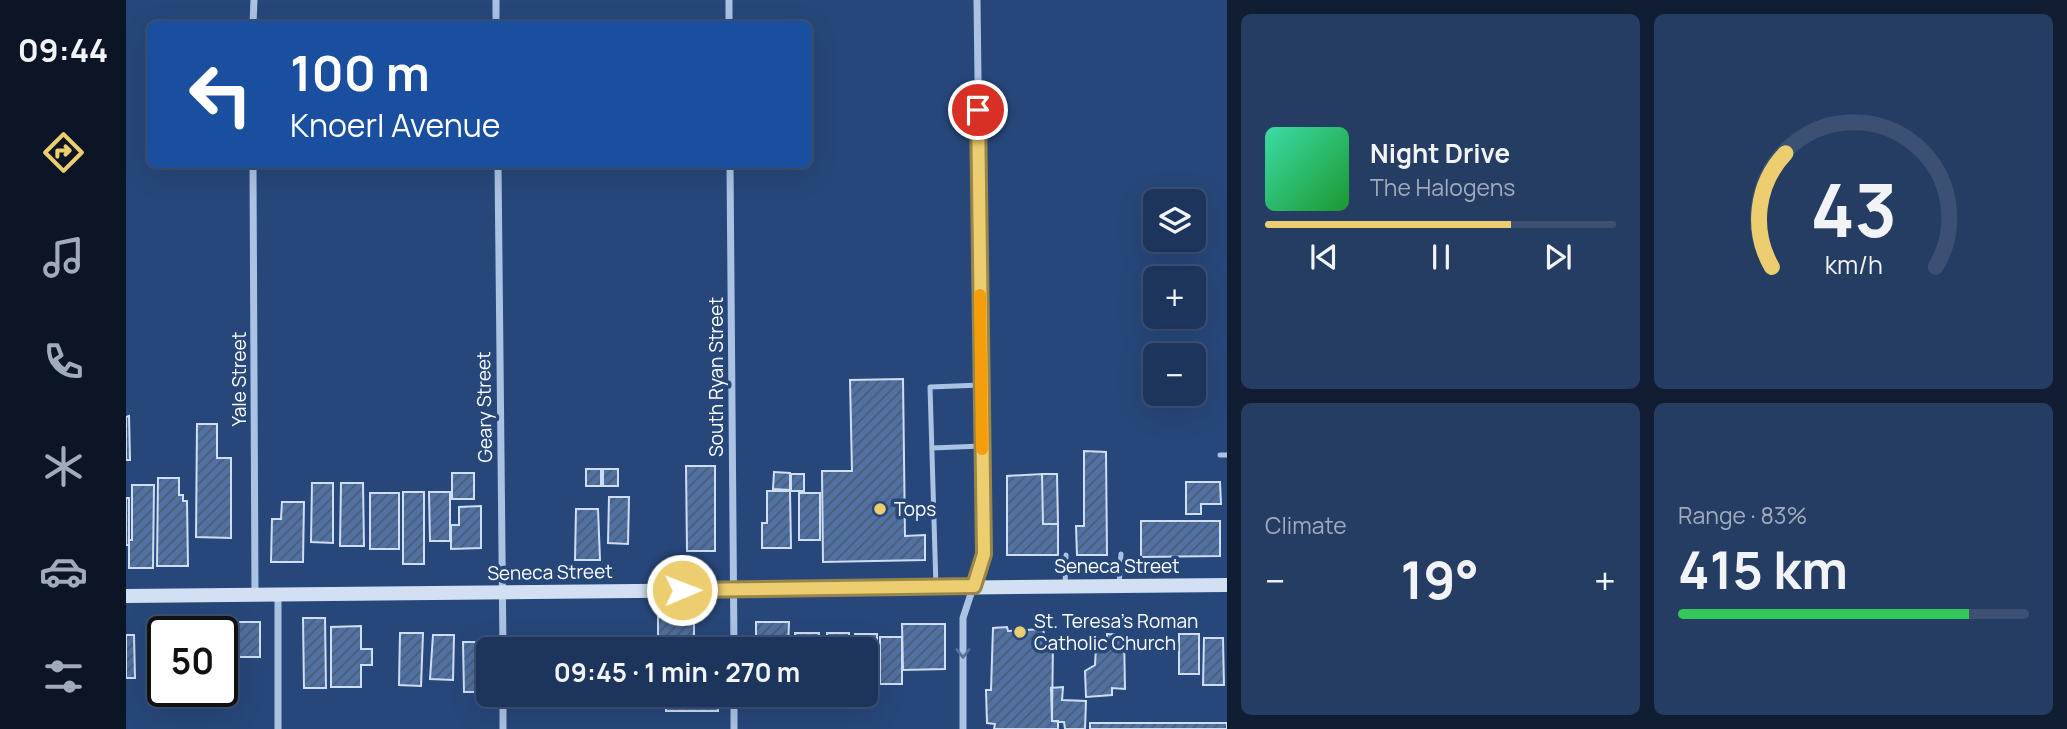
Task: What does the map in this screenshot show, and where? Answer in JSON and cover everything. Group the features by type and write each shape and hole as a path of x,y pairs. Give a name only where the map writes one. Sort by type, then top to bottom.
{"main road":[{"name":"Seneca Street","path":"126,596 1227,585"}],"street":[{"path":"253,21 254,0"},
{"path":"496,0 496,21"},
{"path":"729,0 729,21"},
{"path":"963,729 963,618 984,554 976,0"},
{"name":"Yale Street","path":"253,168 255,594"},
{"name":"Geary Street","path":"498,168 503,637"},
{"name":"South Ryan Street","path":"730,168 734,637"},
{"path":"278,594 278,729"},
{"path":"503,707 503,729"},
{"path":"734,707 734,729"}],"lane":[{"path":"936,587 930,387 981,385"},
{"path":"933,448 982,446"},
{"path":"1220,455 1227,455"},
{"path":"1119,586 1121,554"},
{"path":"1065,586 1066,555"}],"building":[{"path":"903,379 905,536 925,535 925,560 823,562 822,471 852,471 850,380"},
{"path":"129,416 130,460 126,460 126,417"},
{"path":"197,424 217,424 217,458 231,458 231,538 196,537"},
{"path":"1084,451 1106,452 1107,555 1077,555 1076,526 1084,526"},
{"path":"686,466 715,466 715,551 687,551"},
{"path":"586,469 601,469 601,486 586,486"},
{"path":"603,469 618,469 618,486 603,486"},
{"path":"774,472 790,473 790,490 773,489"},
{"path":"452,473 474,473 474,499 452,499"},
{"path":"791,474 804,474 804,491 791,491"},
{"path":"1042,474 1043,524 1058,524 1058,555 1007,555 1007,476"},
{"path":"1042,474 1057,474 1058,524 1043,524"},
{"path":"158,478 179,478 179,495 183,495 183,501 187,501 188,566 157,566"},
{"path":"1186,482 1220,482 1221,504 1201,504 1201,514 1186,514"},
{"path":"312,483 333,483 333,543 311,542"},
{"path":"341,483 363,483 364,546 340,546"},
{"path":"132,485 154,485 153,568 129,568"},
{"path":"767,491 790,491 791,548 762,548 762,523 767,523"},
{"path":"403,492 424,492 424,564 403,564"},
{"path":"429,492 450,492 450,541 430,541"},
{"path":"370,493 399,493 399,549 370,549"},
{"path":"799,493 820,493 820,540 799,540"},
{"path":"609,497 629,497 628,544 608,543"},
{"path":"126,498 129,498 129,545 126,545"},
{"path":"282,502 304,502 303,562 271,562 272,519 281,519"},
{"path":"481,506 481,548 451,549 451,525 459,525 459,507"},
{"path":"576,509 598,509 600,560 575,560"},
{"path":"1141,521 1220,521 1220,556 1141,557"},
{"path":"658,617 694,617 694,637 658,637"},
{"path":"303,618 325,618 326,688 304,688"},
{"path":"238,622 260,622 260,657 238,657"},
{"path":"756,622 789,622 788,637 756,637"},
{"path":"902,624 945,624 945,669 903,670"},
{"path":"361,626 361,649 372,649 372,665 361,665 361,687 331,687 331,627"},
{"path":"1007,627 1008,631 1043,629 1045,639 1053,640 1052,721 1058,721 1058,729 994,729 995,724 987,723 986,690 991,690 993,628"},
{"path":"400,633 423,633 421,686 399,685"},
{"path":"795,633 819,633 819,637 795,637"},
{"path":"827,633 849,633 849,637 827,637"},
{"path":"855,634 877,634 877,637 855,637"},
{"path":"1107,634 1124,635 1125,689 1112,688 1112,695 1086,697 1085,671 1095,665 1096,648 1101,642 1107,643"},
{"path":"1179,634 1199,634 1199,674 1179,674"},
{"path":"126,635 134,635 135,678 126,678"},
{"path":"433,635 454,635 453,680 430,679"},
{"path":"880,637 902,637 902,684 880,684"},
{"path":"1204,638 1223,638 1224,685 1203,685"},
{"path":"463,642 476,642 476,692 464,692"},
{"path":"147,652 147,689 146,689"},
{"path":"1063,687 1062,700 1086,701 1085,729 1065,729 1064,722 1052,721 1051,688"},
{"path":"666,707 718,707 718,711 666,711"},
{"path":"1090,723 1227,723 1227,729 1090,729"}],"slow traffic":[{"path":"980,295 982,449"}],"place":[{"name":"Tops","path":"880,509"},
{"name":"St. Teresa's Roman Catholic Church","path":"1020,632"}],"route":[{"path":"682,590 974,586 984,554 978,110"}]}
